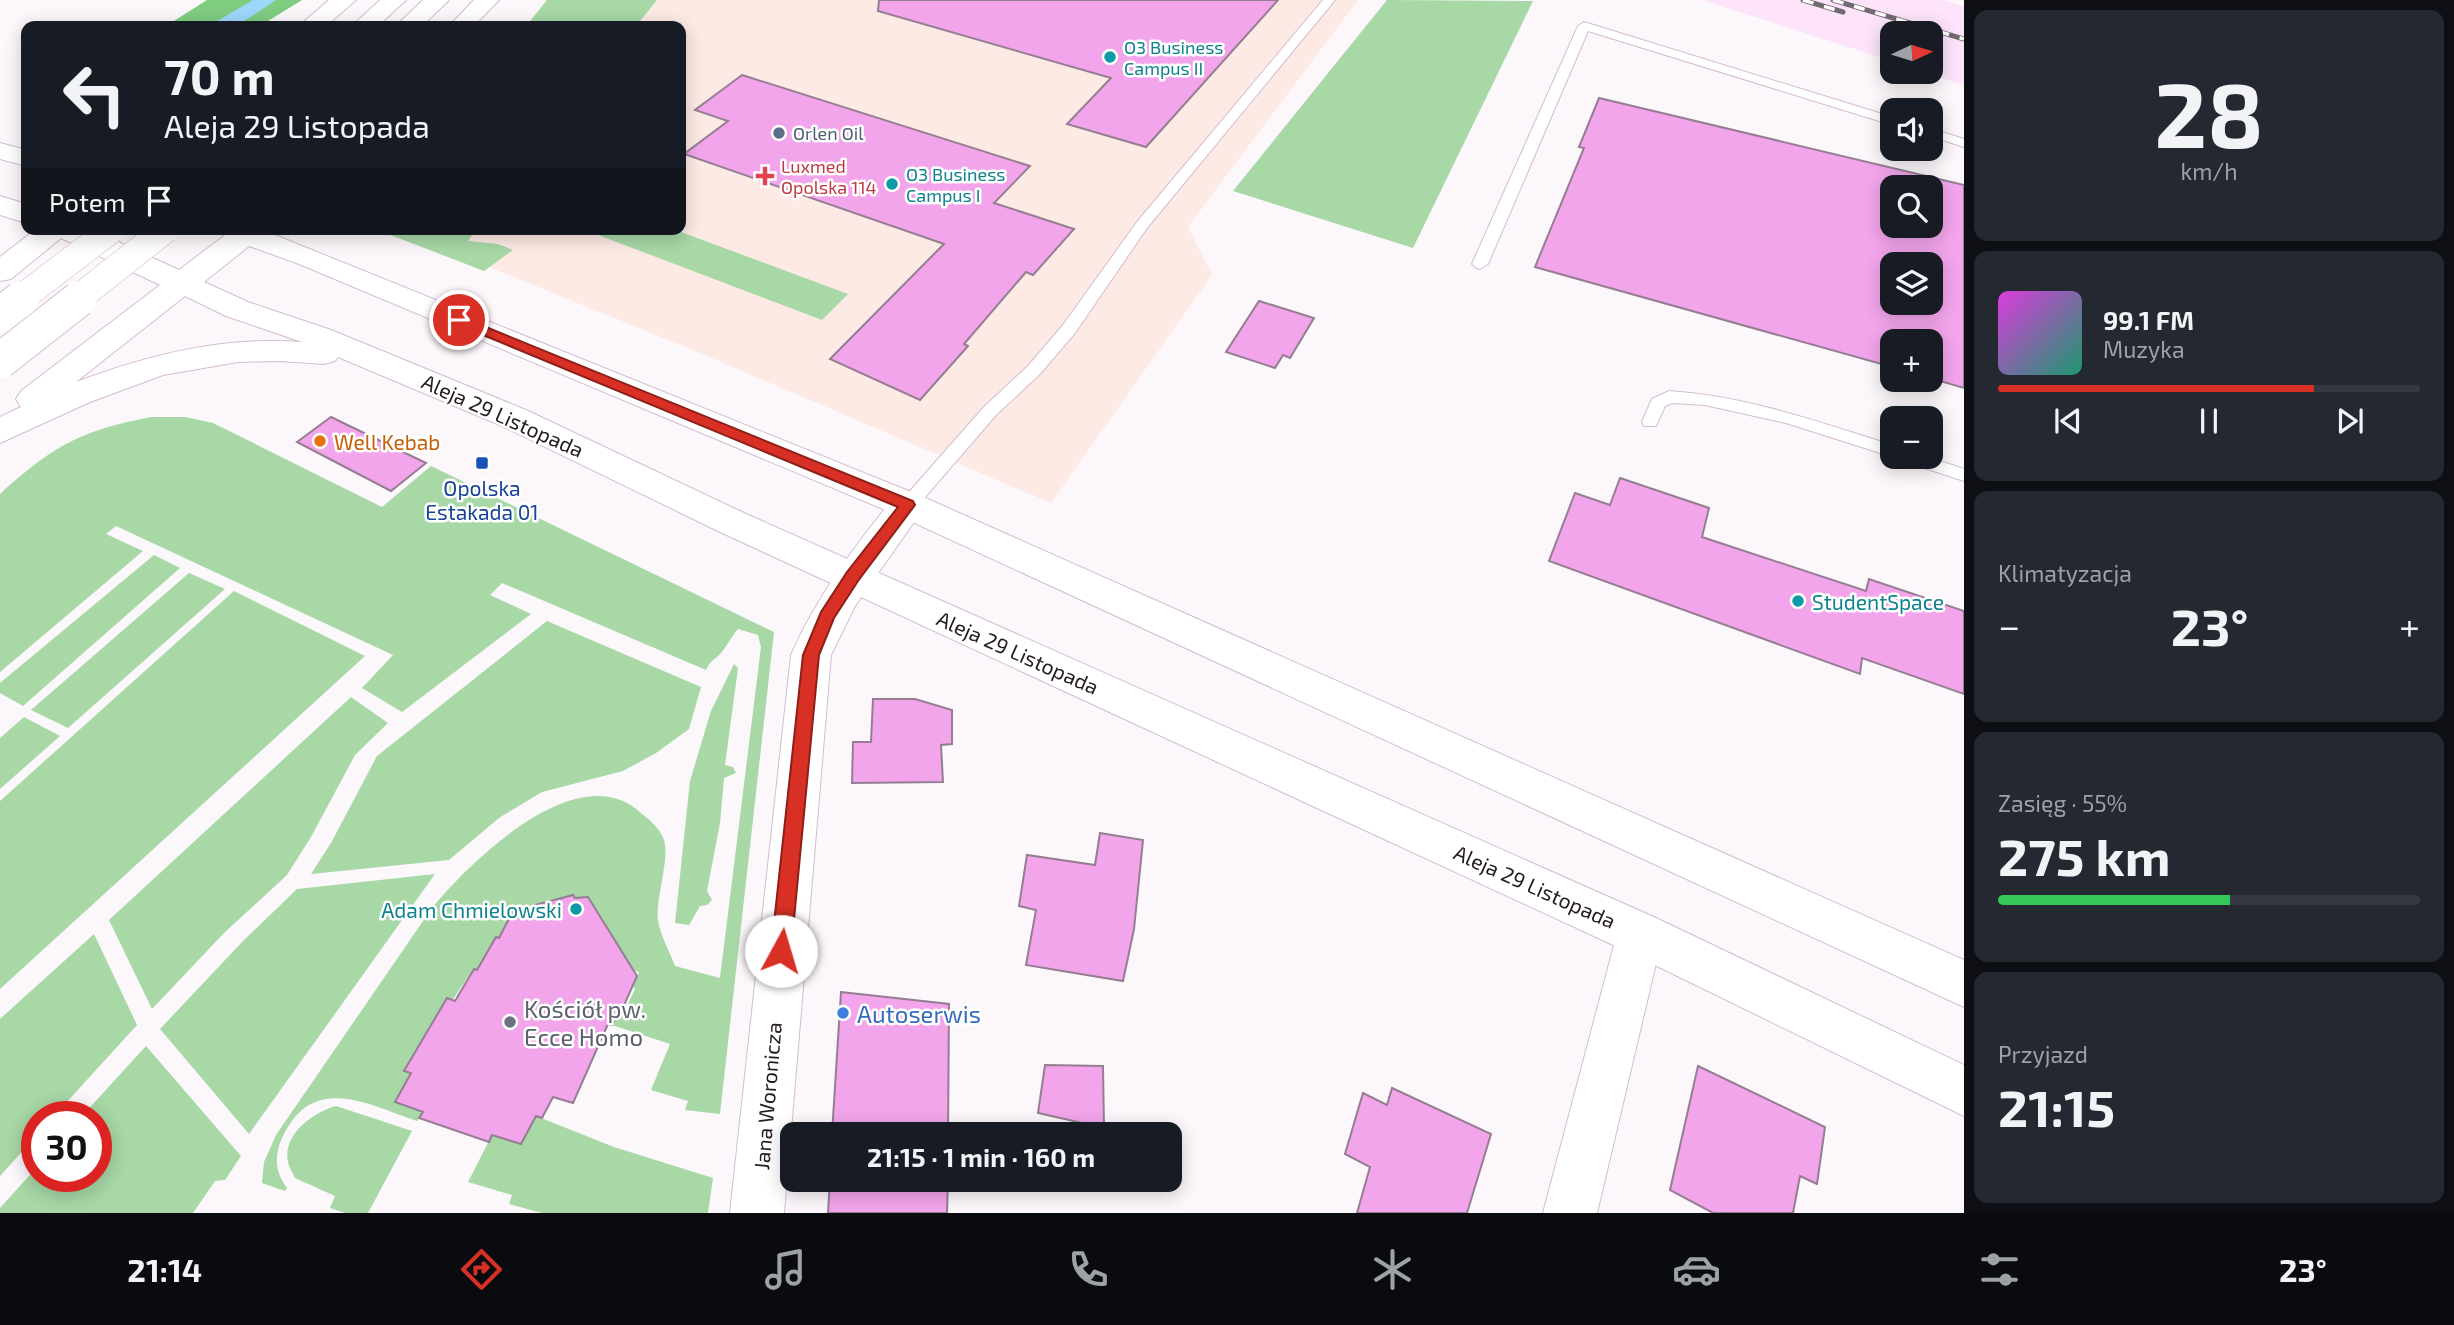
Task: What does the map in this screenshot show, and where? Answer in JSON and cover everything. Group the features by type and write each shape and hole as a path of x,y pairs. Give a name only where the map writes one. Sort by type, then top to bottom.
{"main road":[{"path":"317,21 344,0"},
{"path":"370,21 394,0"},
{"path":"466,21 487,0"},
{"path":"414,21 435,2"},
{"path":"0,151 21,157"},
{"path":"0,205 21,212"},
{"path":"0,272 46,235"},
{"name":"Aleja 29 Listopada","path":"78,235 237,309 320,338 514,418 731,522 1640,934 1964,1091"},
{"path":"0,315 105,235"},
{"path":"0,361 158,235"},
{"path":"0,425 238,235"},
{"path":"253,235 908,505 1964,984"},
{"path":"0,431 113,379 178,360 220,352 280,349 405,372"},
{"name":"Jana Woronicza","path":"757,1213 811,655 827,616 853,576 908,505"},
{"path":"1570,1213 1640,934"}],"lane":[{"path":"908,505 990,411 1034,370 1069,329 1142,225 1329,0"},
{"path":"1480,264 1584,26 1880,117"},
{"path":"1943,136 1964,143"},
{"path":"1650,422 1658,403 1669,397 1705,399 1788,418 1880,447"},
{"path":"1943,468 1964,475"}],"shaded area":[{"path":"655,0 1358,0 1188,227 1212,275 1051,503 700,353 457,254 471,235 686,235 686,21 639,21"},
{"path":"1702,0 1942,0 1964,6 1964,85 1943,78 1943,21 1880,21 1880,57"}],"green space":[{"path":"207,0 302,0 268,21 174,21"},
{"path":"547,0 657,0 640,21 530,21"},
{"path":"1387,0 1533,1 1413,248 1233,191"},
{"path":"686,234 848,294 822,320 598,235"},
{"path":"391,235 472,235 468,241 498,244 513,250 484,271"},
{"path":"152,417 185,417 213,423 382,507 431,466 774,632 720,1114 685,1110 688,1101 651,1090 670,1044 612,1025 620,1009 625,1010 635,989 633,987 639,972 606,961 597,912 589,898 575,898 572,895 534,908 533,905 514,910 479,971 473,969 420,1050 416,1049 404,1071 411,1073 395,1102 423,1112 417,1121 379,1107 342,1098 325,1099 309,1105 294,1118 278,1151 278,1170 287,1188 285,1191 262,1183 264,1162 276,1135 432,908 496,844 524,823 554,807 583,797 611,797 636,809 652,823 662,835 665,848 658,920 675,966 720,978 761,647 758,635 738,629 706,670 502,583 490,595 531,614 402,712 362,688 393,655 116,526 106,534 143,551 0,672 0,494 36,464 69,442 106,428"},
{"path":"154,555 180,568 23,706 0,693 0,683"},
{"path":"189,573 225,589 68,728 31,710"},
{"path":"234,591 365,656 0,989 0,801"},
{"path":"547,621 701,687 689,729 656,753 623,771 542,792 499,818 449,860 311,874 331,843 377,756"},
{"path":"734,664 738,668 725,765 733,767 736,773 724,778 720,823 707,891 712,900 707,905 700,906 689,925 675,923 690,781 711,711"},
{"path":"351,697 388,723 355,755 311,837 287,875 224,933 152,1009 109,920"},
{"path":"24,717 60,736 0,789 0,738"},
{"path":"435,874 249,1134 160,1029 243,941 297,889"},
{"path":"94,934 137,1025 68,1101 21,1101 21,1153 0,1176 0,1019"},
{"path":"146,1046 241,1156 225,1180 215,1181 193,1213 0,1213 0,1208 21,1185 21,1192 112,1192 112,1101 96,1101"},
{"path":"336,1106 412,1131 368,1213 345,1213 330,1208 335,1196 295,1178 289,1164 287,1152 295,1134 318,1113"},
{"path":"536,1116 614,1147 713,1178 708,1213 542,1213 509,1204 512,1195 468,1182 492,1135 521,1144"}],"water":[{"path":"253,0 276,0 244,21 217,21"}],"pier":[{"path":"21,140 21,170 0,183 0,154"}],"building":[{"path":"879,0 1278,0 1146,147 1067,124 1111,78 878,11"},
{"name":"O3 Business Campus I","path":"742,75 1030,166 994,203 1074,229 1033,275 1026,272 964,344 968,346 920,400 830,359 944,244 686,155 728,121 695,110"},
{"path":"1599,98 1922,175 1880,175 1880,238 1943,238 1943,180 1964,185 1964,388 1943,382 1943,329 1880,329 1880,364 1535,267 1584,148 1579,147"},
{"path":"1259,301 1314,318 1290,358 1283,355 1275,368 1226,352"},
{"path":"331,417 426,463 391,491 297,442"},
{"name":"StudentSpace","path":"1620,478 1709,508 1702,537 1866,591 1869,579 1964,611 1964,694 1862,658 1860,674 1549,561 1575,493 1610,505"},
{"path":"873,699 915,699 952,710 952,744 941,745 943,782 852,783 853,742 871,742"},
{"path":"1100,833 1143,840 1134,929 1123,981 1026,965 1036,910 1019,906 1027,855 1095,865"},
{"name":"Kościół pw. Ecce Homo","path":"573,895 575,898 588,897 637,976 622,1010 620,1009 612,1025 608,1024 573,1103 553,1097 542,1118 536,1116 521,1144 492,1135 489,1142 419,1118 423,1112 395,1102 411,1073 404,1071 447,998 455,1001 496,937 499,938 513,911"},
{"path":"841,992 949,1004 948,1122 833,1122"},
{"path":"1045,1065 1103,1066 1104,1122 1078,1122 1038,1113"},
{"path":"1698,1066 1825,1127 1817,1184 1800,1176 1793,1213 1713,1213 1670,1190"},
{"path":"1392,1088 1491,1134 1467,1213 1357,1213 1370,1167 1345,1154 1363,1093 1387,1105"},
{"path":"829,1192 948,1192 947,1213 828,1213"}],"railway":[{"path":"1803,0 1843,12"},
{"path":"1833,0 1964,39"}],"place":[{"name":"O3 Business Campus II","path":"1110,57"},
{"name":"Orlen Oil","path":"779,133"},
{"name":"Luxmed Opolska 114","path":"765,176"},
{"name":"O3 Business Campus I","path":"892,184"},
{"name":"Well Kebab","path":"320,441"},
{"name":"Opolska Estakada 01","path":"482,463"},
{"name":"StudentSpace","path":"1798,601"},
{"name":"Adam Chmielowski","path":"576,909"},
{"name":"Autoserwis","path":"843,1013"},
{"name":"Kościół pw. Ecce Homo","path":"510,1022"}],"route":[{"path":"459,320 908,505 853,576 827,616 811,655 781,951"}]}
